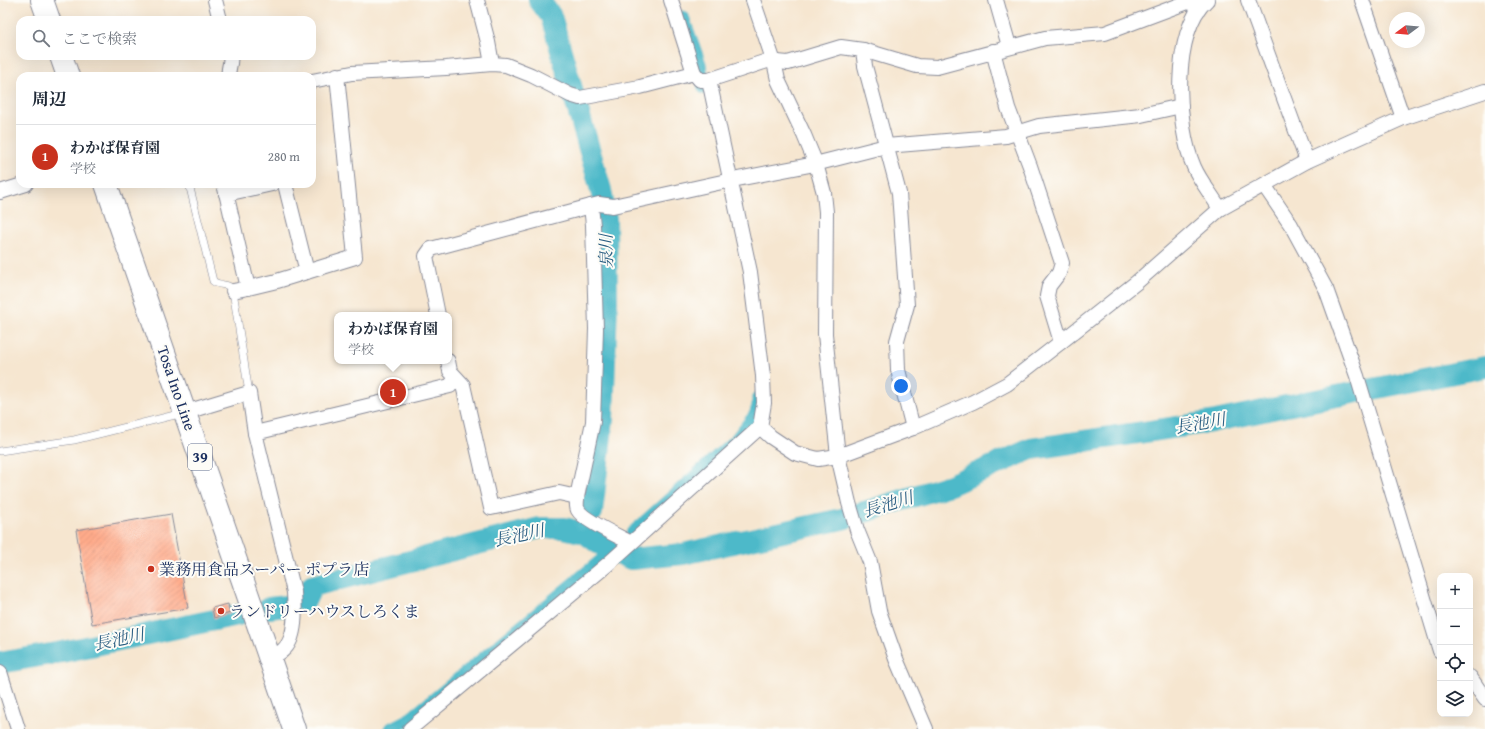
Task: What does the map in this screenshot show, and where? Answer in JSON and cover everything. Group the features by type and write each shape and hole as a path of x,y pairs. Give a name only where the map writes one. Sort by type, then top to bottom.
{"main road":[{"path":"42,0 48,16"},
{"path":"62,60 67,72"},
{"name":"Tosa Ino Line","path":"107,188 186,412 294,729"}],"street":[{"path":"215,0 219,16"},
{"path":"477,0 492,64"},
{"path":"410,729 629,546 760,427 764,403 763,376 750,272 703,78 671,0"},
{"path":"753,0 774,62 778,80 816,164 824,193 826,212 825,334 838,456 849,504 857,530 870,562 879,611 896,659 926,729"},
{"path":"996,0 1009,46"},
{"path":"1248,0 1307,161"},
{"path":"1362,0 1403,118"},
{"path":"316,80 352,73 492,64 506,65 575,96 703,78 767,61 788,63 841,48 863,50 917,66 936,67 1009,46 1045,38 1105,33 1188,2 1203,3 1186,37 1180,66 1180,106 1187,144 1194,168 1220,208"},
{"path":"863,50 865,66 899,193 907,305 897,341 898,370 913,428"},
{"path":"993,51 1008,108 1030,166 1062,263 1060,273 1049,286 1047,296 1061,342"},
{"path":"227,72 231,60"},
{"path":"233,291 307,272 355,256 337,76"},
{"path":"760,427 771,437 795,453 818,459 838,456 913,428 973,402 1007,384 1061,342 1137,282 1220,208 1307,161 1403,118 1485,91"},
{"path":"437,312 426,256 431,249 600,205 816,164 886,146 1006,136 1039,126 1140,115 1180,106"},
{"path":"1264,185 1291,224 1326,289 1357,376 1364,404 1438,645"},
{"path":"0,192 16,187"},
{"path":"286,188 307,272"},
{"path":"225,189 248,288"},
{"path":"600,205 594,232 596,329 593,422 577,497 577,509 582,515 629,546"},
{"path":"449,364 450,371 463,385 491,508 559,493 577,497"},
{"path":"255,433 450,386 456,378"},
{"path":"186,412 249,393 255,433 294,592 296,612 292,637 284,650 269,659"},
{"path":"0,672 18,729"},
{"path":"1473,681 1485,698"}],"lane":[{"path":"190,188 213,281 217,284 232,287 249,393"},
{"path":"0,451 74,440 186,412"}],"building":[{"path":"171,514 188,608 92,624 76,530"},
{"path":"228,604 230,613 214,618 212,608"}],"waterway":[{"name":"泉川","path":"539,0 551,16 601,190 606,219 607,302 603,419 592,512"},
{"path":"683,17 700,64 704,88"},
{"name":"長池川","path":"305,601 312,586 540,528 564,528 585,533 598,543 631,559 683,554 842,519 950,485 1031,449 1211,422 1485,367"},
{"path":"632,533 737,438 755,415 758,406 758,398"},
{"path":"390,729 411,718 617,547"},
{"name":"長池川","path":"269,608 286,606"},
{"name":"長池川","path":"0,663 62,652 238,615"}],"place":[{"name":"わかば保育園","path":"393,392"},
{"name":"業務用食品スーパー ポプラ店","path":"151,569"},
{"name":"ランドリーハウスしろくま","path":"221,611"}]}
